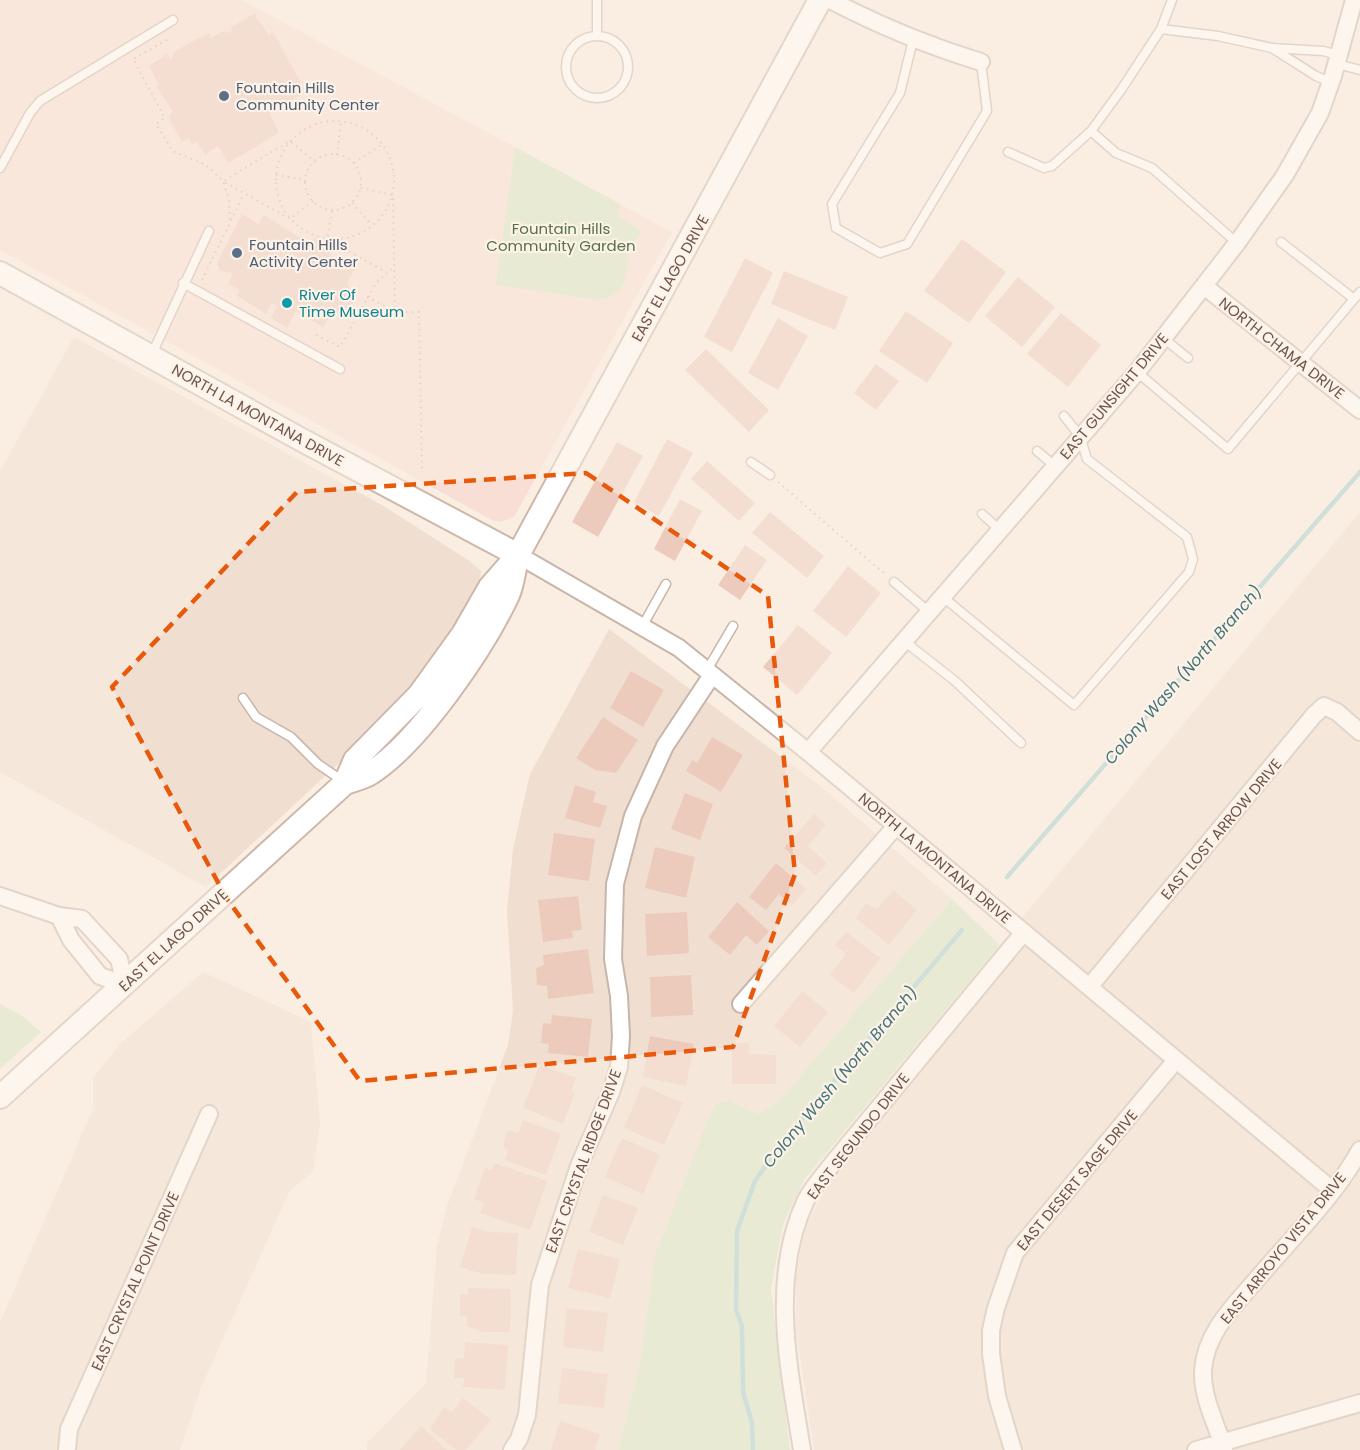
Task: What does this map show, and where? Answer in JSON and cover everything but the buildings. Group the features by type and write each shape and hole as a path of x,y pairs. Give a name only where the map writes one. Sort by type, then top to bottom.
{"street":[{"name":"EAST EL LAGO DRIVE","path":"0,1097 345,783 355,760 419,695 463,634 490,587 518,555 820,0"},
{"path":"830,0 913,40 981,62"},
{"name":"EAST GUNSIGHT DRIVE","path":"808,752 1137,372 1237,243 1304,143 1320,113 1354,0"},
{"name":"NORTH LA MONTANA DRIVE","path":"0,273 518,555 643,625 679,648 1090,986 1332,1190"},
{"name":"NORTH CHAMA DRIVE","path":"1204,286 1360,410"},
{"name":"EAST CRYSTAL RIDGE DRIVE","path":"512,1450 519,1439 527,1415 540,1285 579,1166 611,1092 619,1067 621,1036 619,996 613,959 615,884 633,816 665,746 709,673"},
{"name":"EAST LOST ARROW DRIVE","path":"1090,986 1314,715 1324,706 1337,712 1360,732"},
{"path":"741,1004 896,826"},
{"path":"0,896 59,916 82,919 100,976 125,985"},
{"path":"59,916 71,940 89,942 119,959 125,985"},
{"name":"EAST SEGUNDO DRIVE","path":"802,1450 786,1325 786,1275 793,1238 807,1198 833,1163 1024,932"},
{"name":"EAST DESERT SAGE DRIVE","path":"1013,1450 997,1396 991,1338 996,1308 1015,1253 1176,1060"},
{"name":"EAST CRYSTAL POINT DRIVE","path":"67,1450 69,1429 209,1114"},
{"name":"EAST ARROYO VISTA DRIVE","path":"1223,1446 1206,1398 1203,1371 1207,1348 1222,1321 1332,1190 1360,1150"},
{"path":"1196,1450 1223,1446 1360,1403"}],"lane":[{"path":"597,0 597,36"},
{"path":"1008,152 1044,168 1052,166 1091,131 1161,29 1172,0"},
{"path":"0,168 30,113 40,100 173,20"},
{"path":"1161,29 1218,36 1272,48 1323,51 1360,70"},
{"path":"597,36 613,40 621,47 628,67 622,86 614,94 595,99 585,96 570,83 566,63 574,45 583,39 597,36"},
{"path":"913,40 900,93 832,204 836,228 880,253 907,244 987,111 981,62"},
{"path":"1272,48 1316,76 1330,82"},
{"path":"1091,131 1116,153 1152,168 1237,243"},
{"path":"151,356 209,231"},
{"path":"1137,372 1228,449 1357,296 1281,242"},
{"path":"183,283 340,369"},
{"path":"1163,338 1188,358"},
{"path":"943,597 1074,705 1189,572 1192,559 1187,537 1087,459 1080,436 1064,416"},
{"path":"1037,451 1056,467"},
{"path":"751,462 770,476"},
{"path":"982,514 1000,530"},
{"path":"894,582 929,612"},
{"path":"643,625 666,584"},
{"path":"709,673 733,626"},
{"path":"904,641 955,681 1021,743"},
{"path":"243,698 256,717 291,737 318,764 345,783"}],"path":[{"path":"167,40 133,59 165,118 156,123 173,151 206,165 223,181 290,219 312,235 327,239 386,272"},
{"path":"223,181 290,141 305,129 322,122 341,121 360,126 382,144 389,155 393,172 395,313"},
{"path":"337,155 341,121"},
{"path":"290,141 315,162"},
{"path":"290,141 280,157 276,175 277,194 290,219"},
{"path":"354,163 382,144"},
{"path":"328,155 337,155 354,163 359,171 361,188 352,203 341,209 332,210 323,208 313,201 306,189 306,180 315,162 328,155"},
{"path":"276,175 306,180"},
{"path":"223,181 230,200 230,223"},
{"path":"361,188 393,195"},
{"path":"200,284 244,194"},
{"path":"327,239 351,238 373,225 384,214 393,195"},
{"path":"290,219 313,201"},
{"path":"352,203 373,225"},
{"path":"327,239 332,210"},
{"path":"316,335 340,347 367,297 386,272 394,267"},
{"path":"367,297 385,306 385,313 418,312 422,470"},
{"path":"770,476 894,582"}],"highlighted area":[{"path":"586,473 768,596 795,874 733,1047 360,1081 227,899 112,687 297,492"}],"shaded area":[{"path":"0,0 242,0 672,232 514,517 500,522 492,520 0,250"},
{"path":"74,337 382,505 468,560 481,571 478,597 399,707 206,887 0,772 0,471"},
{"path":"1360,512 1360,1450 814,1450 796,1329 796,1278 804,1229 826,1187 1036,932 1021,919"},
{"path":"609,629 818,784 952,899 778,1102 759,1114 727,1100 713,1104 641,1357 618,1450 367,1450 367,1443 426,1383 437,1247 447,1206 508,1045 513,1011 507,911 513,849 530,774"},
{"path":"203,972 311,1022 320,1123 313,1171 289,1192 201,1388 180,1450 0,1450 0,1322 93,1109 93,1078 121,1043"}],"green space":[{"name":"Fountain Hills Community Garden","path":"515,147 620,204 618,216 642,231 631,249 624,282 616,293 600,300 496,285"},
{"path":"952,899 1000,945 804,1180 783,1224 771,1288 790,1450 618,1450 641,1357 655,1256 714,1104 727,1100 759,1114 778,1102"},
{"path":"0,1004 21,1015 41,1032 0,1069"}],"waterway":[{"name":"Colony Wash (North Branch)","path":"1007,877 1360,472"},
{"name":"Colony Wash (North Branch)","path":"753,1450 752,1423 743,1392 742,1326 736,1310 737,1231 755,1181 781,1144 962,930"}],"place":[{"name":"Fountain Hills Community Center","path":"224,96"},
{"name":"Fountain Hills Activity Center","path":"237,253"},
{"name":"River Of Time Museum","path":"287,303"}]}
